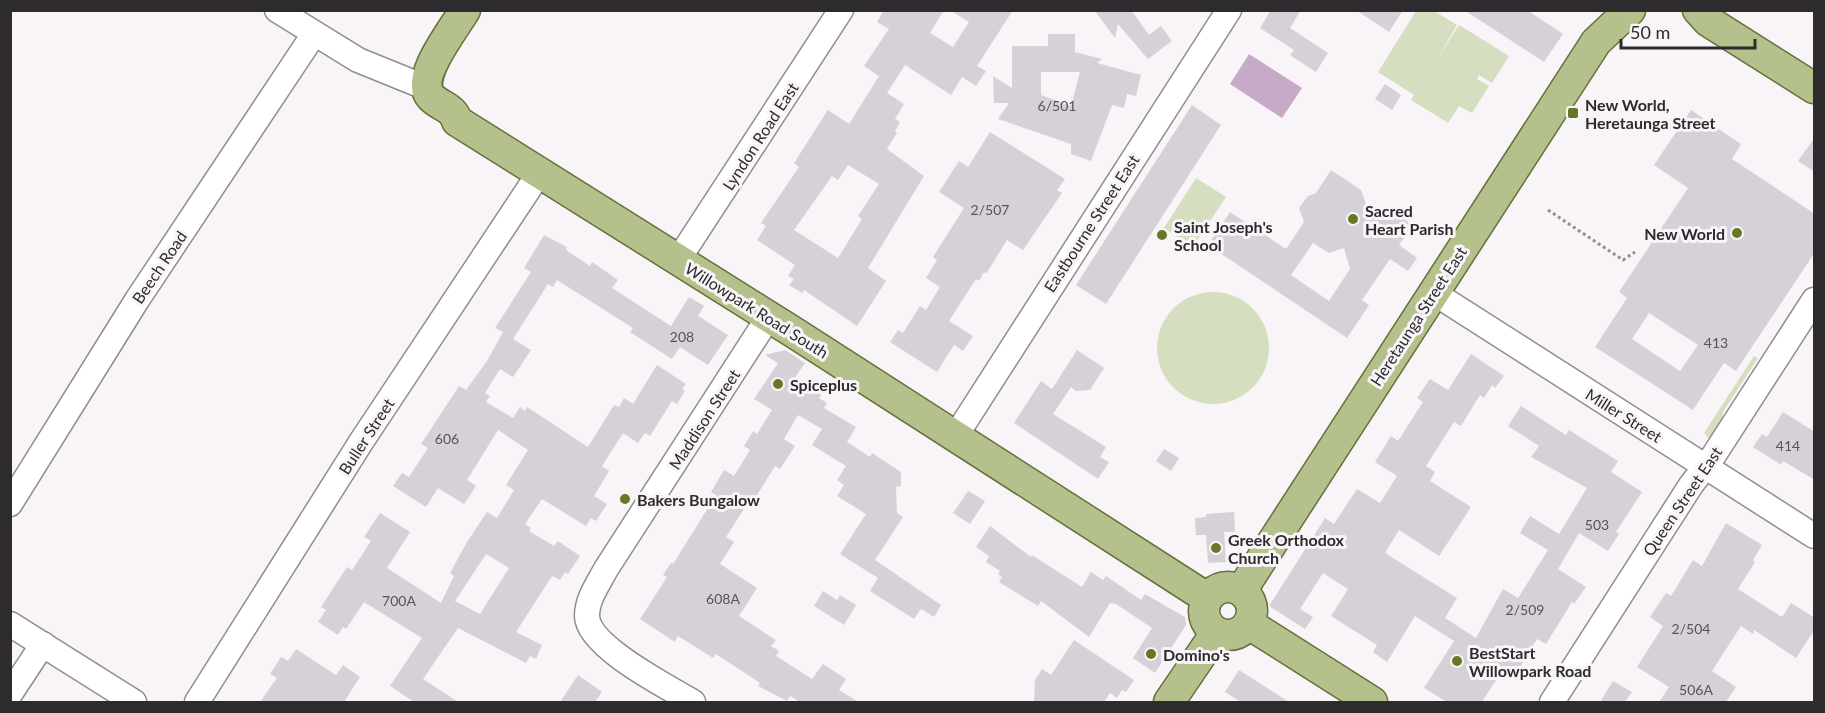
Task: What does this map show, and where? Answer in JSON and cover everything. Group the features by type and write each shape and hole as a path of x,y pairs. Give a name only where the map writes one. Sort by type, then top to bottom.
{"main road":[{"path":"419,84 412,68 450,10"},
{"path":"419,84 465,10"},
{"name":"Heretaunga Street East","path":"1241,591 1596,42 1607,10"},
{"name":"Heretaunga Street East","path":"1596,42 1630,10"},
{"path":"1678,10 1703,16 1815,88"},
{"name":"Willowpark Road South","path":"419,84 432,97 454,112 457,122 540,172 1207,598"},
{"path":"1226,587 1241,591 1251,604 1249,624 1236,634 1216,633 1210,628 1204,614 1207,598 1218,589 1226,587"},
{"path":"1249,624 1372,702"},
{"path":"1168,702 1216,633"}],"street":[{"name":"Willowpark Road South","path":"278,10 358,60 419,84"},
{"name":"Lyndon Road East","path":"678,260 841,10"},
{"name":"Eastbourne Street East","path":"954,437 1229,10"},
{"name":"Beech Road","path":"10,504 137,300 314,34"},
{"name":"Buller Street","path":"197,702 361,442 540,172"},
{"name":"Miller Street","path":"1434,293 1815,536"},
{"name":"Queen Street East","path":"1551,702 1815,300"},
{"name":"Maddison Street","path":"693,702 597,639 587,618 588,606 592,592 606,569 768,318"},
{"path":"10,624 134,702"},
{"path":"10,694 43,644"}],"path":[{"path":"1548,210 1623,260 1635,252"}],"green space":[{"path":"1416,11 1434,11 1457,25 1437,59 1459,25 1509,56 1492,83 1479,75 1477,79 1489,86 1472,113 1459,106 1448,123 1411,100 1414,95 1378,72"},
{"path":"1196,178 1226,197 1193,247 1164,228"},
{"path":"1213,292 1234,297 1252,309 1264,327 1269,348 1264,369 1252,387 1234,399 1213,404 1192,399 1174,387 1162,369 1157,348 1162,327 1174,309 1192,297"},
{"path":"1754,356 1758,358 1723,412 1721,430 1710,439 1704,433"}],"shaded area":[{"path":"1249,54 1302,88 1282,118 1230,84"}],"building":[{"path":"884,10 944,10 930,33 953,47 969,22 950,10 1013,10 977,66 986,71 976,86 962,77 951,95 905,65 887,93 904,104 895,119 900,122 895,131 897,133 887,149 924,176 868,268 886,281 857,326 804,290 802,293 789,285 794,279 788,276 795,265 757,240 766,226 761,223 799,167 794,163 828,110 849,124 879,76 864,66 889,29 877,22","holes":["848,165 879,184 858,216 862,219 838,258 794,230 832,176 838,180"]},
{"path":"1094,10 1131,10 1149,35 1161,26 1172,41 1148,59 1118,24 1115,38"},
{"path":"1271,10 1301,10 1290,28 1328,53 1316,72 1290,55 1294,50 1260,28"},
{"path":"1356,10 1403,10 1389,32"},
{"path":"1464,10 1527,10 1563,34 1544,62"},
{"path":"1048,34 1075,34 1075,52 1102,59 1097,63 1141,75 1136,96 1127,94 1124,108 1112,105 1091,161 1071,154 1071,144 998,119 1009,103 994,103 993,76 1012,88 1012,46 1048,46","holes":["1041,72 1080,72 1071,106 1041,95"]},
{"path":"1385,84 1401,95 1392,110 1375,99"},
{"path":"1192,105 1221,125 1106,304 1076,285"},
{"name":"New World","path":"1691,110 1741,144 1732,159 1815,214 1815,252 1736,371 1724,363 1693,410 1595,347 1627,298 1619,292 1688,188 1654,165","holes":["1649,313 1698,345 1680,371 1632,339"]},
{"path":"990,132 1065,179 1057,190 1062,193 1023,250 1007,240 986,274 984,272 979,281 976,279 949,321 973,336 963,351 954,345 937,372 890,342 898,330 903,333 920,306 926,310 940,287 926,278 937,260 933,257 964,208 939,192 959,161 968,167"},
{"path":"1815,137 1815,172 1798,161"},
{"path":"1331,170 1361,190 1366,204 1379,213 1389,209 1413,225 1399,245 1417,258 1408,271 1390,259 1362,300 1369,305 1347,338 1208,245 1230,212 1286,249 1304,222 1299,208 1308,196 1316,193","holes":["1313,243 1329,253 1344,248 1350,269 1329,301 1291,275"]},
{"path":"544,235 567,247 566,250 590,266 592,262 618,280 612,288 671,326 689,297 704,306 698,316 728,335 708,365 680,347 672,359 630,332 633,328 557,280 553,287 548,284 513,339 531,350 513,377 500,369 485,393 490,396 486,402 513,418 520,407 525,411 527,407 588,447 614,405 619,407 624,398 633,404 657,365 686,384 682,389 685,391 677,404 672,401 650,436 645,433 638,443 623,433 602,466 609,471 594,496 607,504 596,521 591,518 586,526 542,499 525,524 531,528 529,531 554,546 558,541 580,556 568,574 565,572 560,580 552,576 516,632 542,645 536,659 530,656 526,663 458,628 423,679 458,702 414,702 390,686 422,638 364,602 346,629 343,627 338,635 318,622 326,610 321,607 347,567 352,570 371,541 364,537 380,513 410,532 387,568 441,603 454,576 450,573 467,542 487,512 497,518 514,490 506,485 528,450 498,430 467,480 476,486 464,504 438,488 426,507 393,486 402,473 409,477 428,448 421,444 459,386 466,390 487,361 503,332 495,328 531,272 524,268","holes":["486,554 509,568 480,614 455,601"]},
{"path":"785,350 805,363 794,379 821,395 819,398 827,403 824,408 856,427 847,442 870,457 872,453 901,472 901,486 896,487 897,513 903,517 875,560 941,605 934,617 921,609 914,619 870,591 878,578 840,554 866,514 837,496 844,485 837,480 846,466 812,445 822,429 798,415 784,439 795,446 780,469 775,466 749,508 746,506 726,537 734,542 720,564 757,588 739,616 776,640 771,646 779,651 776,656 812,679 823,664 846,679 839,690 859,702 800,702 790,696 787,701 758,686 760,683 716,654 713,658 678,636 675,642 640,619 667,577 663,575 671,563 673,564 716,495 711,492 724,470 734,476 750,450 744,446 753,431 757,434 772,410 754,399 778,363 765,355"},
{"path":"1077,350 1104,368 1090,390 1076,391 1071,387 1053,414 1106,447 1100,457 1109,462 1098,479 1014,423 1041,381 1052,389"},
{"path":"1471,354 1504,376 1495,388 1492,385 1484,398 1480,395 1461,426 1454,422 1426,466 1435,472 1430,481 1471,507 1439,556 1399,530 1385,553 1457,598 1445,618 1476,638 1503,589 1518,598 1548,550 1520,533 1530,516 1559,534 1587,488 1531,457 1539,446 1508,426 1521,406 1566,435 1569,430 1618,461 1611,472 1642,492 1616,532 1619,534 1608,551 1579,533 1558,569 1586,587 1574,604 1572,602 1546,644 1537,639 1518,671 1513,668 1510,673 1503,669 1482,702 1447,702 1424,688 1454,641 1415,616 1387,662 1373,652 1377,645 1331,616 1348,589 1323,573 1300,609 1313,617 1305,629 1269,606 1325,518 1334,524 1357,489 1380,503 1397,476 1375,462 1391,436 1398,441 1423,402 1417,398 1430,379 1448,390"},
{"path":"1783,412 1815,432 1815,480 1783,461 1781,465 1753,447 1762,434 1767,437"},
{"path":"1164,449 1179,458 1171,471 1156,461"},
{"path":"968,491 985,501 970,524 953,513"},
{"name":"Greek Orthodox Church","path":"1234,512 1235,532 1224,532 1226,562 1208,563 1206,535 1196,535 1195,518 1206,517 1206,514"},
{"path":"1726,523 1762,545 1753,560 1755,562 1738,589 1782,617 1791,603 1815,618 1815,629 1796,658 1754,630 1753,634 1741,626 1712,671 1736,687 1726,702 1659,702 1669,687 1637,667 1663,626 1650,617 1666,593 1671,596 1693,560 1702,566"},
{"path":"990,526 1031,557 1032,555 1082,587 1091,572 1103,580 1106,576 1141,600 1145,594 1185,617 1186,625 1155,673 1133,658 1152,628 1116,604 1110,603 1089,637 1041,601 1038,606 999,582 1002,577 998,574 1000,571 986,562 989,556 976,547"},
{"path":"823,591 837,600 840,595 856,605 844,625 814,606"},
{"path":"1074,640 1134,680 1126,692 1122,690 1117,698 1110,693 1104,702 1034,702 1035,680 1042,669 1051,675"},
{"path":"296,649 336,675 343,665 360,677 344,702 260,702 277,678 270,674 281,657 288,661"},
{"path":"1239,670 1289,702 1241,702 1225,692"},
{"path":"578,675 602,692 595,702 560,702"},
{"path":"1613,681 1632,692 1625,702 1600,702"}],"place":[{"name":"New World, Heretaunga Street","path":"1573,113"},
{"name":"Sacred Heart Parish","path":"1353,219"},
{"name":"New World","path":"1737,233"},
{"name":"Saint Joseph's School","path":"1162,235"},
{"name":"Spiceplus","path":"778,384"},
{"name":"Bakers Bungalow","path":"625,499"},
{"name":"Greek Orthodox Church","path":"1216,548"},
{"name":"Domino's","path":"1151,654"},
{"name":"BestStart Willowpark Road","path":"1457,661"}]}
